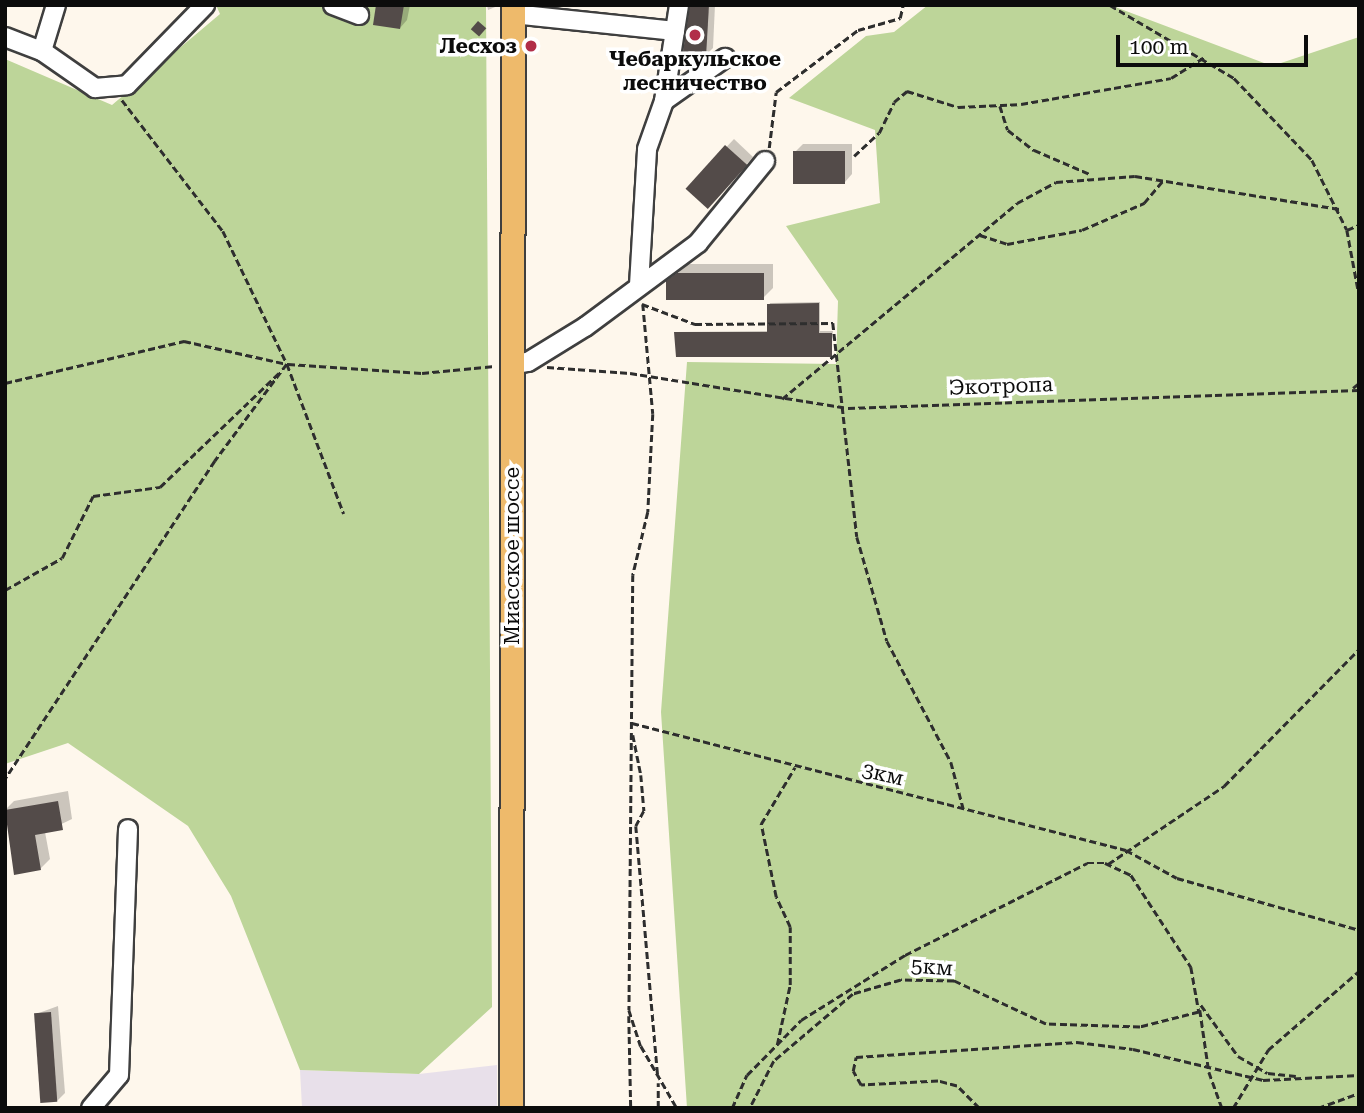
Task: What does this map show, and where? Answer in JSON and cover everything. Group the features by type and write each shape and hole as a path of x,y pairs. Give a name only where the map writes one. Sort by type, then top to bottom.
{"main road":[{"name":"Миасское шоссе","path":"511,1108 520,364 513,10"}],"street":[{"path":"42,51 56,5"},
{"path":"5,37 42,51 96,89 127,85 205,5"},
{"path":"333,5 359,15"},
{"path":"639,285 647,149 664,101 679,5"},
{"path":"513,10 675,31"},
{"path":"664,101 725,58"},
{"path":"520,364 625,297 698,243 765,161"},
{"path":"91,1108 119,1075 128,829"}],"path":[{"path":"765,161 771,98 859,30 900,18 903,5"},
{"path":"1110,5 1144,31 1205,57 1251,94 1312,160 1339,209 1359,294"},
{"path":"854,156 879,133 894,102 907,91 958,107 1000,106 1171,78 1205,57"},
{"path":"111,87 223,231 288,364 344,514"},
{"path":"1000,106 1008,130 1034,150 1093,175"},
{"path":"782,399 1017,203 1056,183 1093,175 1163,180 1339,209"},
{"path":"980,234 1007,244 1082,230 1143,203 1163,180"},
{"path":"1346,230 1359,225"},
{"path":"631,1108 629,1013 633,575 648,512 651,379 639,285"},
{"path":"625,297 695,324 834,323 857,537 887,641 951,762 964,811"},
{"name":"Экотропа","path":"5,383 184,341 288,364 422,373 520,364 651,379 841,407 1353,388"},
{"path":"5,590 62,558 93,496 160,487 288,364"},
{"path":"5,780 215,460 288,364"},
{"path":"1353,388 1359,383"},
{"path":"1353,388 1359,390"},
{"path":"1108,864 1224,786 1359,649"},
{"path":"633,723 644,811 636,826 658,1080 658,1108"},
{"name":"3км","path":"633,723 964,811 1126,850 1224,893 1359,930"},
{"path":"777,1045 790,985 790,927 776,897 761,824 791,768 798,766"},
{"path":"732,1108 747,1075 801,1020 905,955 1084,865 1108,864 1131,875 1172,930 1191,967 1209,1072 1223,1108"},
{"path":"1233,1108 1268,1050 1359,971"},
{"name":"5км","path":"750,1108 774,1061 803,1032 853,994 901,980 954,981 1046,1024 1140,1027 1199,1012"},
{"path":"1199,1002 1207,1017 1238,1056 1258,1068 1305,1077"},
{"path":"629,1013 658,1080 677,1108"},
{"path":"979,1108 957,1086 913,1080 888,1088 862,1084 853,1071 856,1057 869,1054 1052,1045 1114,1046 1190,1062 1209,1072 1251,1078 1359,1075"},
{"path":"1318,1108 1359,1093"}],"shaded area":[{"path":"497,1065 497,1108 302,1108 300,1070 419,1074"}],"green space":[{"path":"216,5 486,5 492,1007 419,1074 300,1070 231,896 188,826 68,743 5,764 5,59 112,105 220,14"},
{"path":"928,5 1110,5 1272,66 1359,37 1359,1108 687,1108 661,712 687,362 836,364 838,301 786,226 880,203 875,130 789,98 866,36 894,32"}],"building":[{"path":"376,5 404,5 400,29 373,25"},
{"name":"Чебаркульское лесничество","path":"690,5 709,5 706,57 694,66 681,65"},
{"path":"478,21 486,28 479,37 471,29"},
{"path":"725,145 747,165 708,209 686,189"},
{"path":"793,151 845,151 845,184 793,184"},
{"path":"677,273 764,273 764,300 666,300 666,281"},
{"path":"819,303 819,333 832,333 832,357 676,357 674,332 767,332 767,304"},
{"path":"58,801 63,830 35,835 41,870 14,875 5,810"},
{"path":"51,1012 57,1102 40,1103 34,1013"}],"place":[{"name":"Чебаркульское лесничество","path":"695,35"},
{"name":"Лесхоз","path":"531,46"}]}
